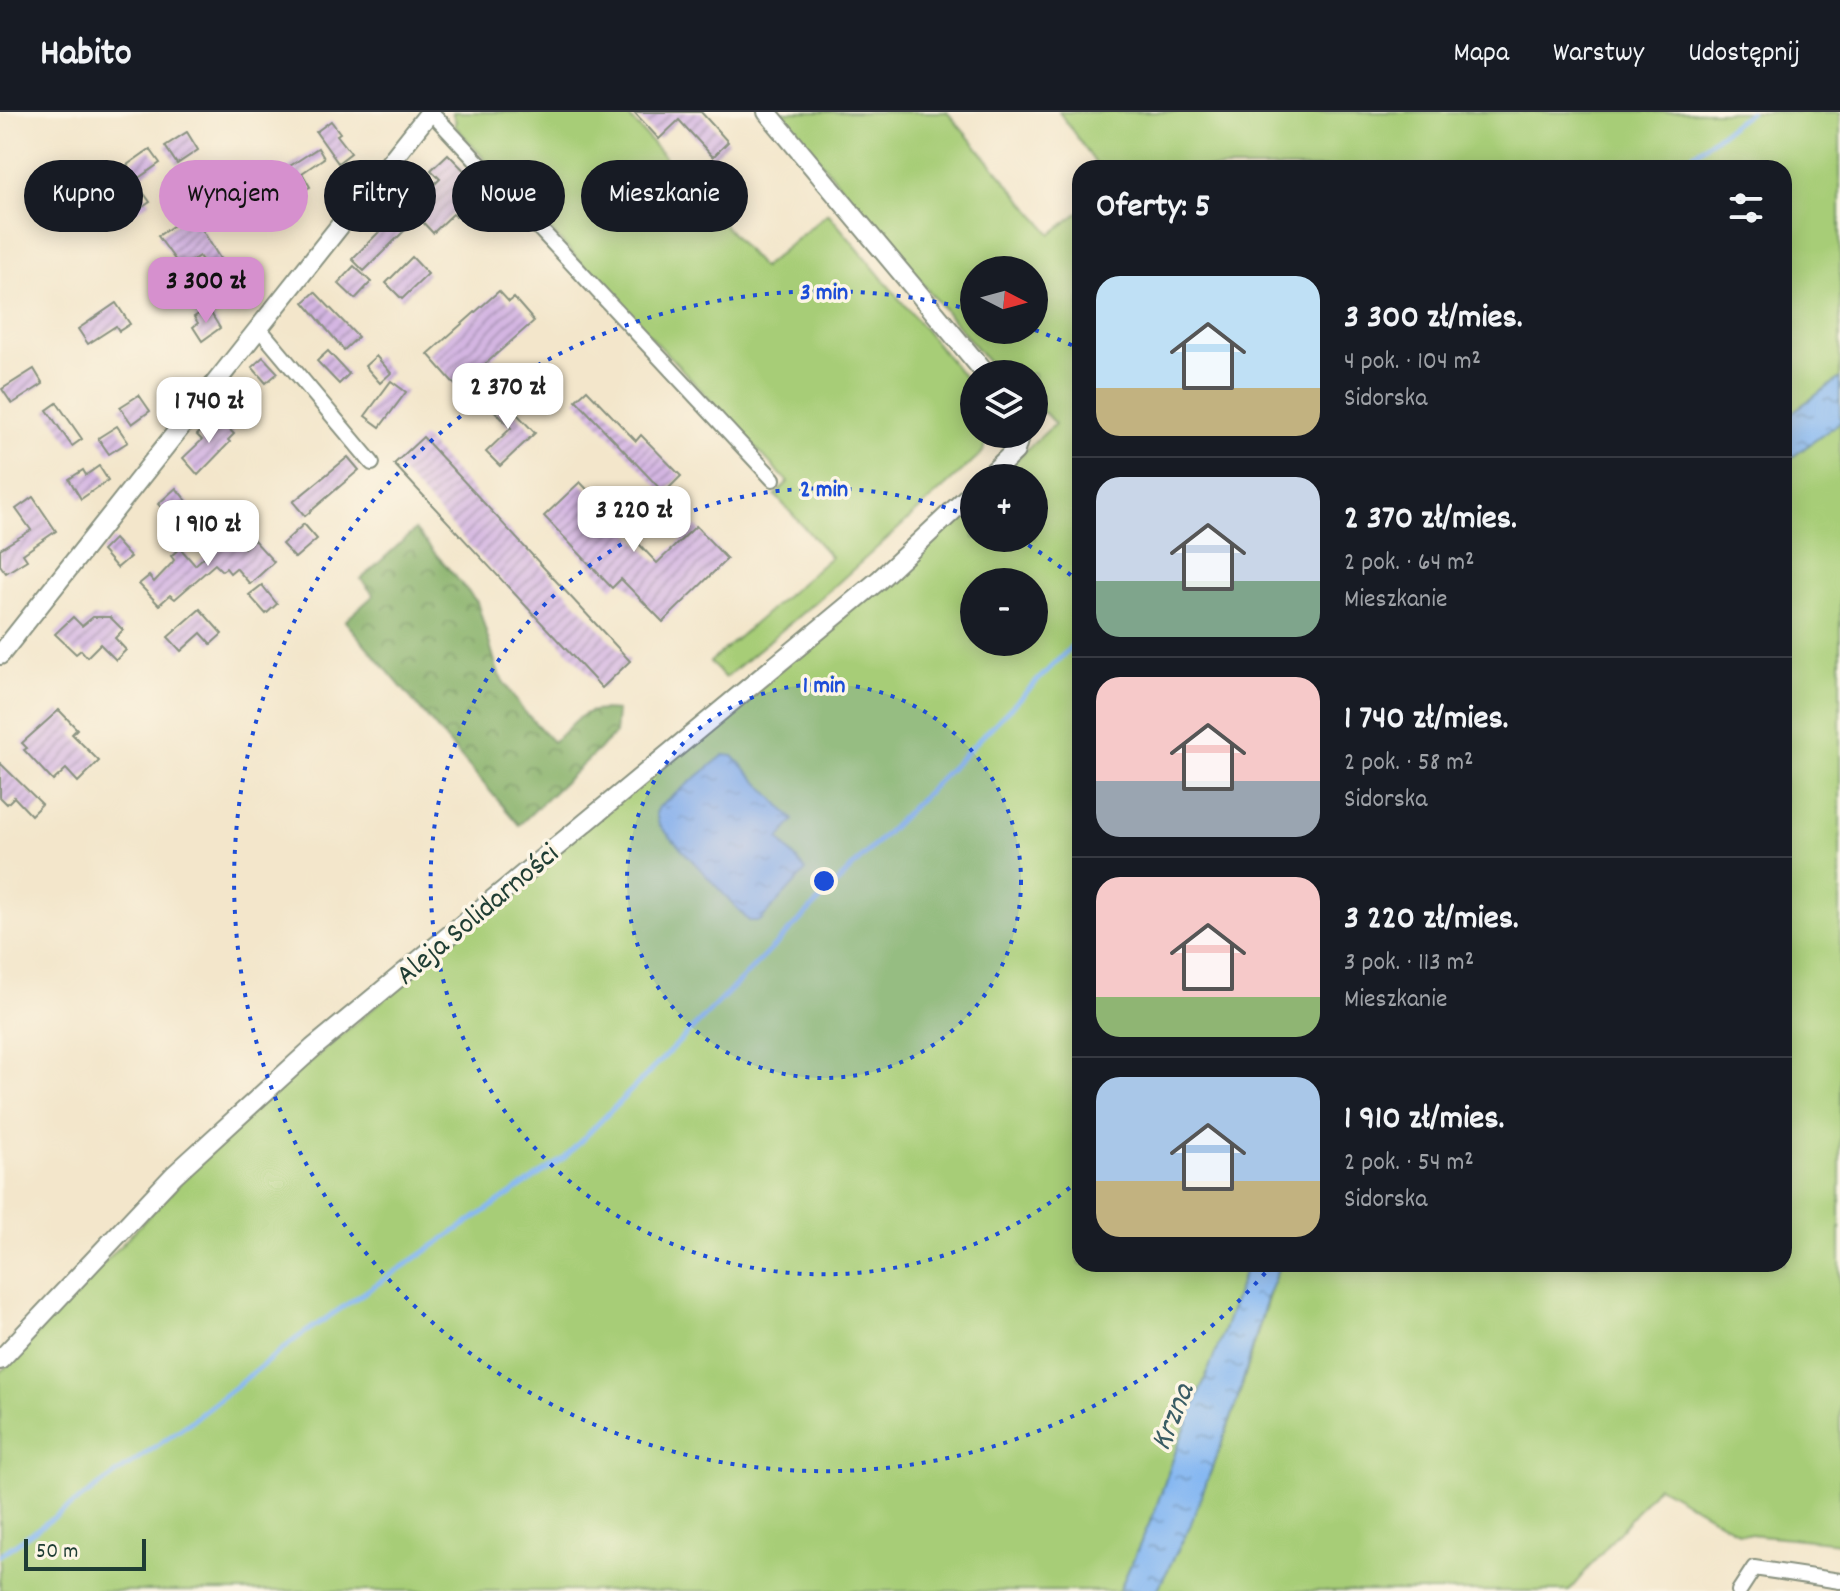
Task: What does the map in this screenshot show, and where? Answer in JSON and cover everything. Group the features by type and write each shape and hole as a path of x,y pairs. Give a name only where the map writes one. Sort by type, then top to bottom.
{"street":[{"path":"0,655 430,112 773,479"},
{"path":"767,112 974,360"},
{"path":"258,327 372,463"},
{"path":"1002,464 1016,448"},
{"name":"Aleja Solidarności","path":"0,1360 174,1175 313,1048 879,580 960,504"},
{"path":"1739,1591 1754,1568 1840,1581"}],"green space":[{"path":"452,112 625,112 667,160 581,160 581,232 730,232 762,268 828,213 960,372 960,448 984,448 983,452 970,464 960,464 960,473 839,582 725,678 710,662 831,557 775,495 788,482 552,232 565,232 565,160 485,160 454,125 456,122"},
{"path":"779,112 947,112 1051,234 1072,217 1072,1272 1244,1272 1154,1513 1119,1591 0,1591 0,1373 178,1185 257,1107 960,509 960,552 1048,552 1048,464 1011,464 1028,448 1048,448 1048,430 1055,424 1048,416 1048,360 986,360 973,344 1048,344 1048,256 960,256 960,329"},
{"path":"1059,112 1840,112 1840,378 1792,412 1792,160 1093,160"},
{"path":"1840,422 1840,1543 1740,1533 1658,1486 1569,1591 1157,1591 1200,1499 1228,1429 1277,1272 1792,1272 1792,457"},
{"path":"415,530 477,602 499,675 522,709 553,742 586,713 617,711 615,734 519,825 345,621 374,595 361,579"}],"water":[{"path":"1840,378 1840,422 1792,457 1792,412"},
{"path":"724,755 733,756 794,820 779,839 806,871 760,921 749,921 659,825 656,813 659,807"},
{"path":"1244,1272 1277,1272 1236,1404 1190,1526 1157,1591 1119,1591 1154,1513"}],"building":[{"path":"634,112 701,112 728,142 713,157 679,120 659,139"},
{"path":"331,121 351,153 342,160 336,160 316,132"},
{"path":"187,132 198,150 183,160 174,160 165,146"},
{"path":"318,148 324,158 308,169 308,160 299,160"},
{"path":"150,149 159,164 143,175 143,160 134,160"},
{"path":"448,154 454,160 452,215 436,230 436,183 440,179 436,175 436,165"},
{"path":"143,192 150,202 143,207"},
{"path":"164,232 204,232 238,288 226,296 199,256 181,268 158,236"},
{"path":"379,232 403,232 364,271 352,259"},
{"path":"412,257 428,274 402,299 386,283"},
{"path":"354,266 371,282 355,299 338,283"},
{"path":"499,291 509,302 514,298 534,321 458,388 428,354"},
{"path":"315,292 358,337 344,350 304,302"},
{"path":"116,303 130,324 119,331 116,326 88,344 78,329"},
{"path":"208,308 220,328 202,341 193,327 198,323 194,317"},
{"path":"328,351 349,374 339,384 317,361"},
{"path":"376,356 391,373 380,383 365,366"},
{"path":"263,357 278,373 266,383 252,367"},
{"path":"34,369 43,384 12,404 2,389"},
{"path":"391,381 406,392 380,427 365,416"},
{"path":"587,390 636,441 641,435 681,476 664,493 576,400"},
{"path":"497,393 535,433 500,466 486,452 511,428 486,402"},
{"path":"139,395 150,411 132,424 120,407"},
{"path":"57,403 82,439 72,446 47,410"},
{"path":"216,416 234,434 198,475 183,458 202,440 197,435"},
{"path":"117,426 128,442 109,454 98,438"},
{"path":"423,437 630,661 602,688 394,464"},
{"path":"348,457 359,470 305,516 293,502"},
{"path":"99,466 108,480 81,499 69,479 83,470 86,475"},
{"path":"580,482 657,563 696,526 727,559 663,622 621,579 612,588 544,516"},
{"path":"176,488 190,505 173,520 158,504"},
{"path":"33,497 56,531 23,554 27,560 6,573 0,565 0,549 31,530 16,509"},
{"path":"304,524 317,539 295,558 282,544"},
{"path":"230,534 244,548 254,540 274,562 250,584 236,568 230,573 226,568 222,571 215,564 175,599 170,595 159,605 139,584 149,576 154,582 172,563 174,560 171,556 180,548 195,565"},
{"path":"114,539 130,557 117,568 102,551"},
{"path":"262,585 277,604 266,614 249,595"},
{"path":"200,609 222,634 211,644 201,633 181,651 168,637"},
{"path":"73,617 82,626 93,617 110,617 123,630 115,638 126,650 116,660 100,644 87,657 81,650 76,654 55,634"},
{"path":"59,710 77,729 72,734 99,761 78,782 66,769 53,781 24,750 27,748 22,743"},
{"path":"0,763 42,804 31,815 14,797 7,804 0,797"}],"waterway":[{"path":"1686,160 1750,112"},
{"path":"0,1555 188,1424 297,1338 564,1158 1072,646"}],"water label":[{"name":"Krzna","path":"1170,1416"}]}
